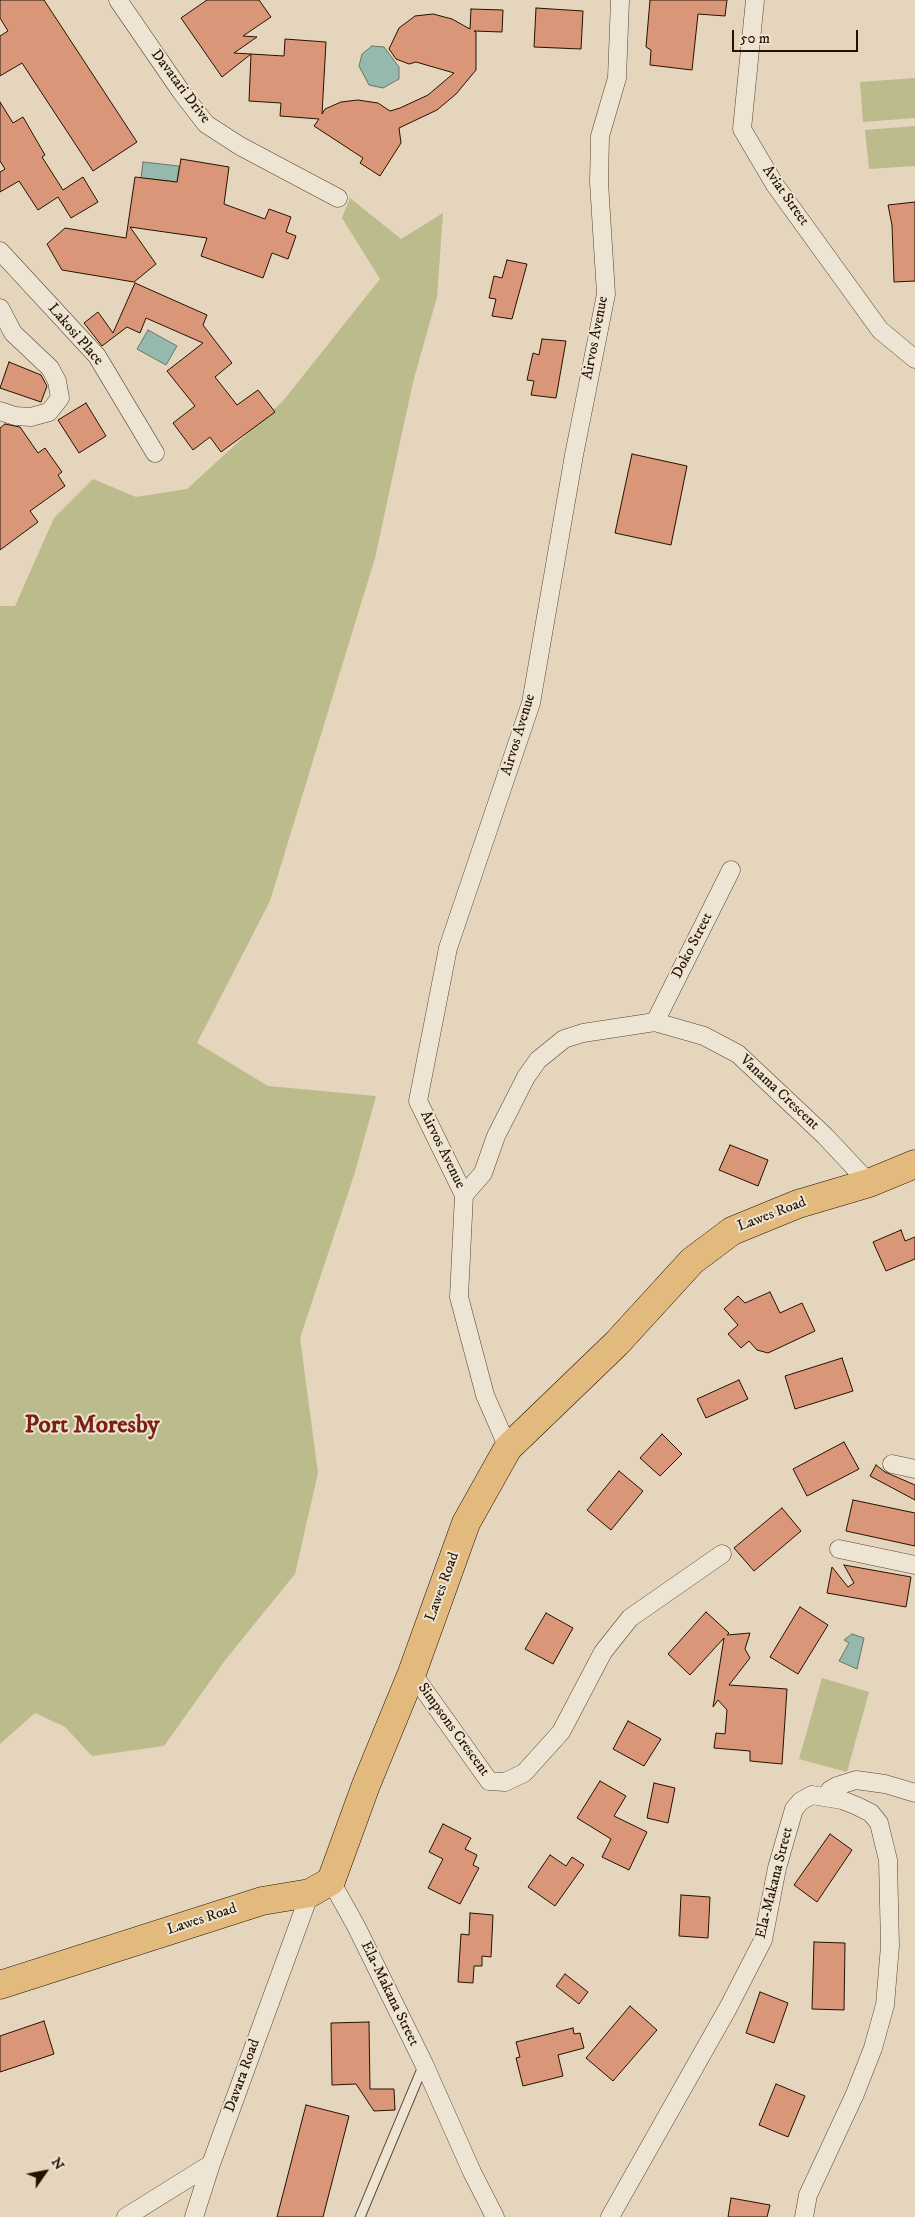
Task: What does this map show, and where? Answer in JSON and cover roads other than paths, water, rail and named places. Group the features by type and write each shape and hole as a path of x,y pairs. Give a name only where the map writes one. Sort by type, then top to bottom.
{"main road":[{"name":"Lawes Road","path":"0,1985 262,1901 320,1887 366,1785 412,1673 466,1523 508,1448 617,1343 692,1261 732,1231 798,1204 869,1183 915,1164"}],"street":[{"name":"Davatari Drive","path":"118,0 206,124 240,146 338,198"},
{"name":"Airvos Avenue","path":"508,1448 485,1395 459,1297 464,1195 418,1101 448,948 531,703 574,455 606,294 599,182 600,136 617,78 620,0"},
{"name":"Aviat Street","path":"755,0 742,129 775,185 880,330 915,359"},
{"name":"Lakosi Place","path":"0,251 97,356 155,454"},
{"path":"0,308 13,333 50,368 57,381 60,398 49,412 31,417 15,416 0,411"},
{"name":"Doko Street","path":"655,1022 731,870"},
{"name":"Vanama Crescent","path":"464,1195 483,1174 496,1136 526,1077 538,1060 564,1039 609,1028 655,1022 704,1036 738,1054 824,1136 869,1183"},
{"path":"892,1464 915,1469"},
{"path":"839,1550 915,1565"},
{"name":"Simpsons Crescent","path":"412,1673 490,1781 505,1782 524,1773 561,1732 604,1652 630,1618 722,1554"},
{"path":"826,1797 830,1790 837,1786 856,1780 885,1784 915,1793"},
{"name":"Ela-Makana Street","path":"610,2217 728,2008 763,1940 777,1868 794,1809 801,1801 812,1796 826,1797 857,1806 871,1813 879,1823 888,1860 890,1946 885,2005 874,2048 808,2196 804,2217"},
{"name":"Ela-Makana Street","path":"320,1887 356,1926 424,2064 472,2172 496,2217"},
{"name":"Davara Road","path":"194,2217 211,2164 320,1887"},
{"path":"126,2217 211,2164"}],"lane":[{"path":"360,2217 424,2064"}],"water":[{"path":"372,46 384,47 399,67 399,79 383,88 369,85 359,66 362,54"},
{"path":"143,162 179,166 177,182 141,178"},
{"path":"148,330 177,346 166,365 137,349"},
{"path":"852,1634 864,1638 857,1669 839,1661 849,1643 844,1640"}],"district":[{"name":"Port Moresby","path":"92,1427"}]}
